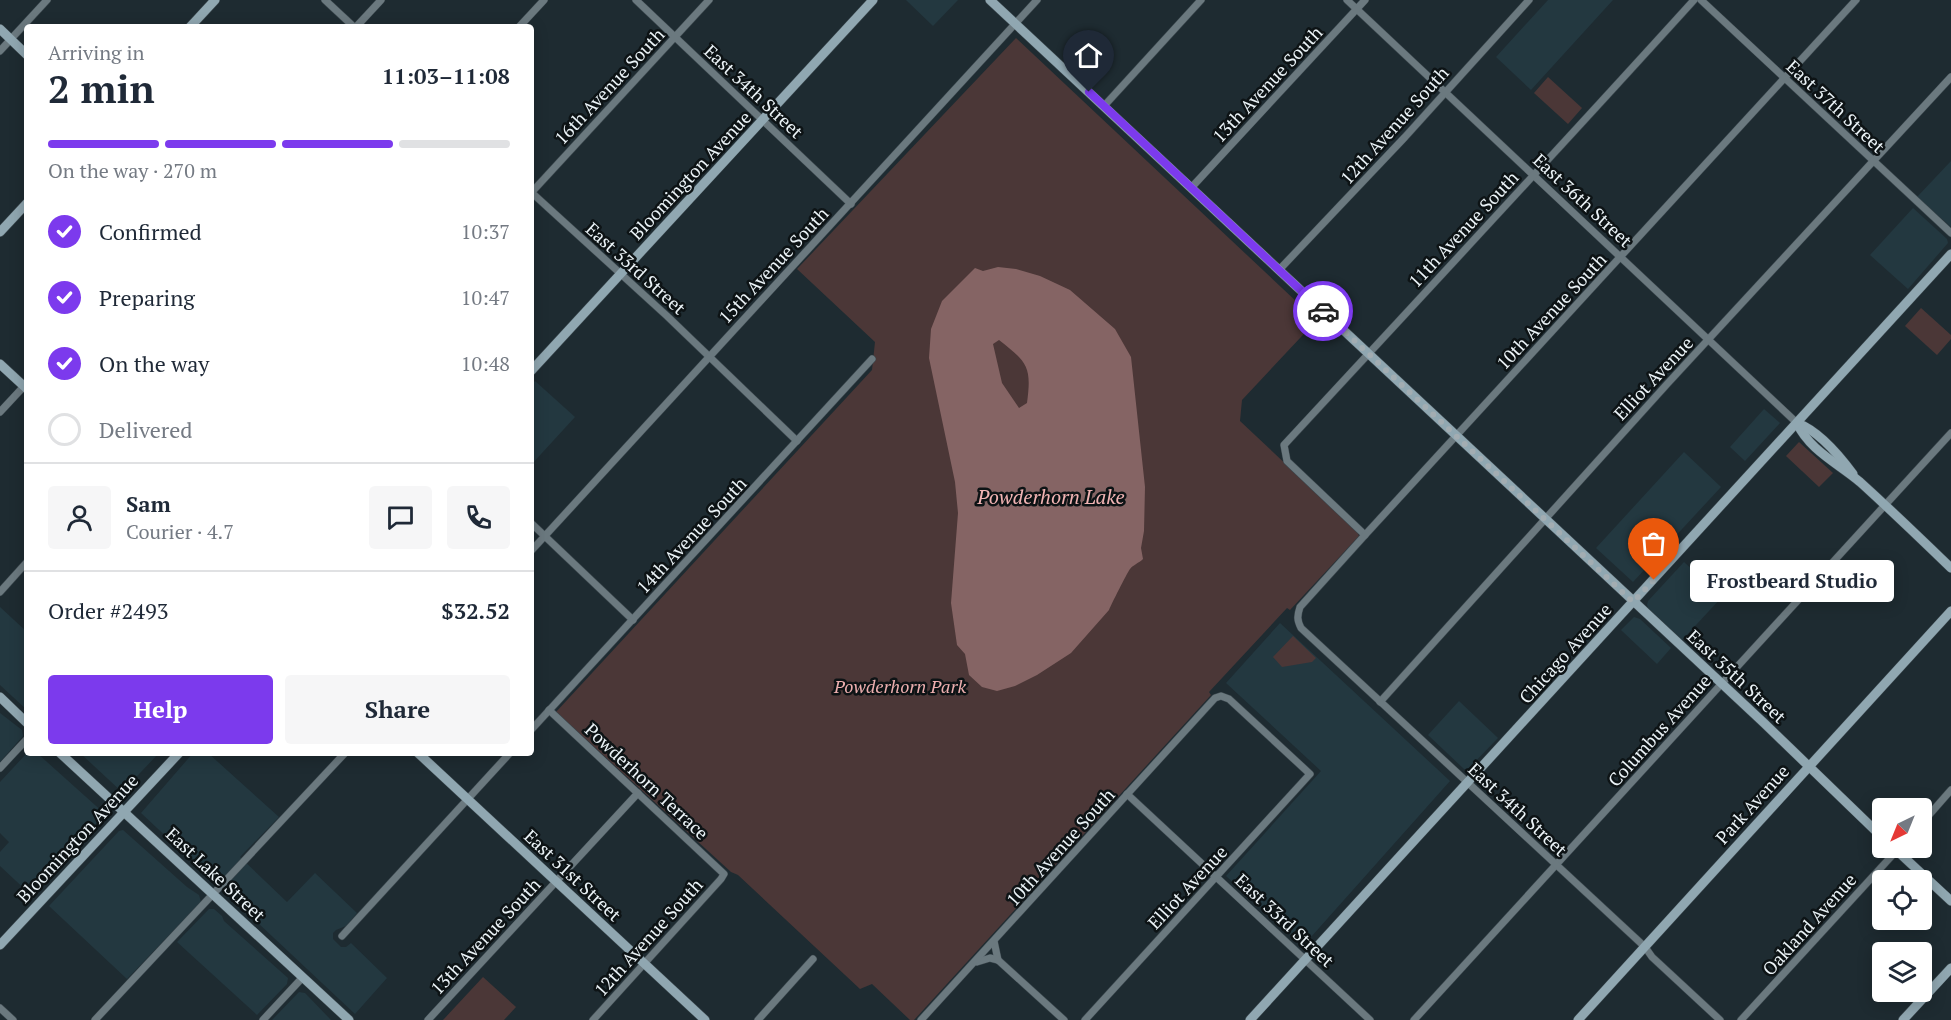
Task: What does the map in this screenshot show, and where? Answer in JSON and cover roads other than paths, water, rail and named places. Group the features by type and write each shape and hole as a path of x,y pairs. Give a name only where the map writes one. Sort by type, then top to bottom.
{"street":[{"path":"24,24 47,0"},
{"path":"193,24 215,0"},
{"path":"325,0 352,24"},
{"path":"358,24 381,0"},
{"path":"522,24 544,0"},
{"name":"East 34th Street","path":"636,0 851,204"},
{"name":"16th Avenue South","path":"534,189 709,0"},
{"name":"Bloomington Avenue","path":"534,369 873,0"},
{"name":"East 35th Street","path":"990,0 1721,683 1872,827"},
{"name":"15th Avenue South","path":"534,548 1037,0"},
{"path":"1104,106 1201,0"},
{"name":"East 36th Street","path":"1347,0 1797,423 1802,435 1858,481 1951,568"},
{"name":"13th Avenue South","path":"1191,188 1365,0"},
{"name":"12th Avenue South","path":"1279,270 1389,154 1529,0"},
{"name":"11th Avenue South","path":"1365,535 1287,461 1284,446 1533,174 1592,114 1694,0"},
{"name":"East 37th Street","path":"1701,0 1951,233"},
{"name":"10th Avenue South","path":"1297,619 1300,607 1365,535 1856,0"},
{"path":"0,51 24,24"},
{"path":"0,29 24,52"},
{"name":"Elliot Avenue","path":"1380,702 1708,340 1951,77"},
{"name":"East 33rd Street","path":"534,195 709,356 797,441"},
{"path":"0,232 24,206"},
{"name":"Chicago Avenue","path":"1250,1020 1951,254"},
{"name":"14th Avenue South","path":"534,727 872,359"},
{"path":"0,364 24,384"},
{"path":"0,412 24,388"},
{"name":"Columbus Avenue","path":"1414,1020 1951,433"},
{"path":"534,526 633,620"},
{"path":"0,592 24,565"},
{"name":"Park Avenue","path":"1578,1020 1951,611"},
{"name":"East 34th Street","path":"1297,619 1301,628 1645,947 1652,957 1720,1020"},
{"name":"10th Avenue South","path":"921,1020 1215,698 1221,696"},
{"name":"Elliot Avenue","path":"1085,1020 1310,774 1230,699 1221,696"},
{"path":"0,698 24,720"},
{"name":"Powderhorn Terrace","path":"549,710 724,874"},
{"path":"0,768 24,742"},
{"name":"East Lake Street","path":"63,756 349,1020"},
{"name":"Bloomington Avenue","path":"0,945 176,756"},
{"path":"95,1020 342,756"},
{"name":"East 31st Street","path":"421,756 705,1020"},
{"path":"342,936 507,756"},
{"path":"1932,812 1951,790"},
{"name":"13th Avenue South","path":"428,1020 638,793"},
{"name":"East 33rd Street","path":"1127,794 1370,1020"},
{"name":"Oakland Avenue","path":"1741,1020 1887,858"},
{"path":"1907,858 1951,900"},
{"name":"12th Avenue South","path":"593,1020 724,874"},
{"path":"994,942 998,960"},
{"path":"974,963 984,958 998,960 1064,1020"},
{"path":"758,1020 813,959"},
{"path":"1903,1020 1951,968"},
{"path":"263,1020 303,977"},
{"path":"0,1008 13,1020"}],"water":[{"name":"Powderhorn Lake","path":"998,267 1016,269 1040,276 1070,290 1115,329 1131,357 1145,487 1144,531 1141,548 1143,559 1130,569 1109,610 1071,653 1037,675 1015,686 997,691 982,687 969,675 965,654 957,645 951,603 958,513 955,482 929,358 931,329 942,301 975,268 983,271","holes":["999,340 1016,354 1028,373 1027,403 1019,408 1002,383 993,344"]}],"place":[{"name":"Frostbeard Studio","path":"1654,580"}],"park label":[{"name":"Powderhorn Park","path":"900,686"}]}
